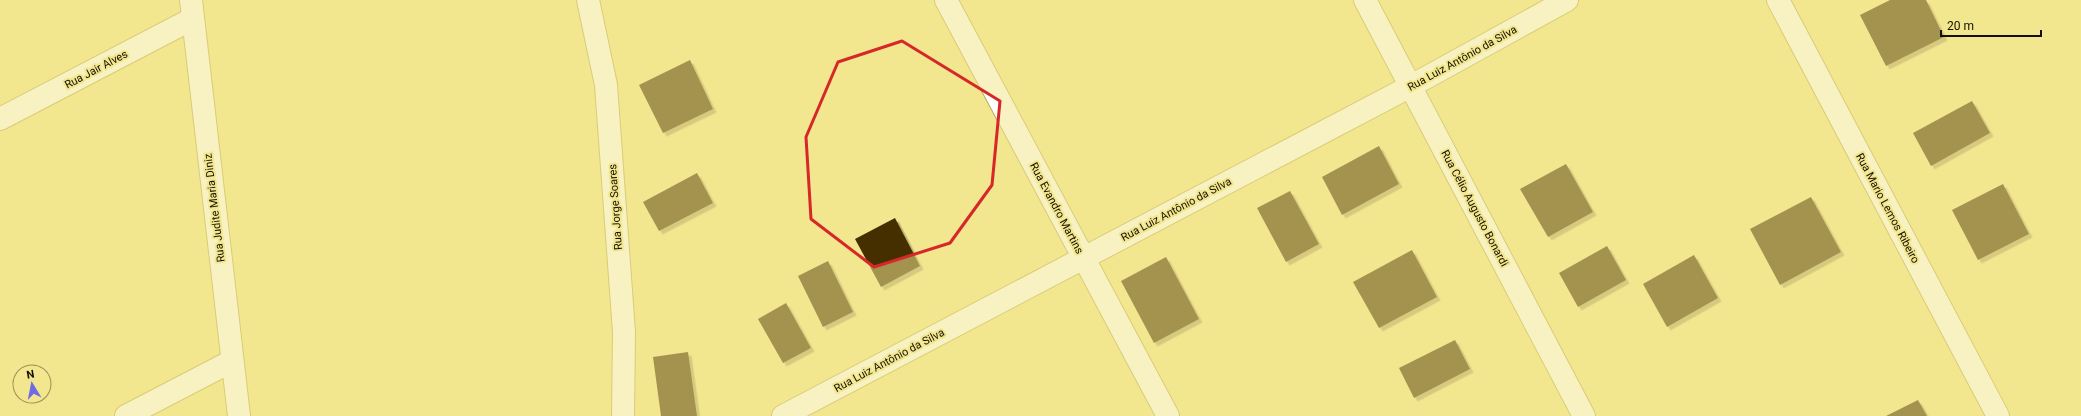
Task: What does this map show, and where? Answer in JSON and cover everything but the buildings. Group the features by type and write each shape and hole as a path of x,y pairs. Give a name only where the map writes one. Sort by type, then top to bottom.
{"street":[{"name":"Rua Jorge Soares","path":"588,0 606,85 624,332 623,416"},
{"name":"Rua Evandro Martins","path":"946,0 1168,416"},
{"name":"Rua Célio Augusto Bonardi","path":"1366,0 1584,416"},
{"name":"Rua Luiz Antônio da Silva","path":"783,416 1411,86 1567,0"},
{"name":"Rua Mario Lemos Ribeiro","path":"1778,0 1998,416"},
{"name":"Rua Jair Alves","path":"0,119 191,10"},
{"name":"Rua Judite Maria Diniz","path":"191,10 239,416"},
{"path":"126,416 232,362"}],"highlighted area":[{"path":"902,41 1000,101 992,185 950,243 874,267 811,219 806,137 838,62"}]}
